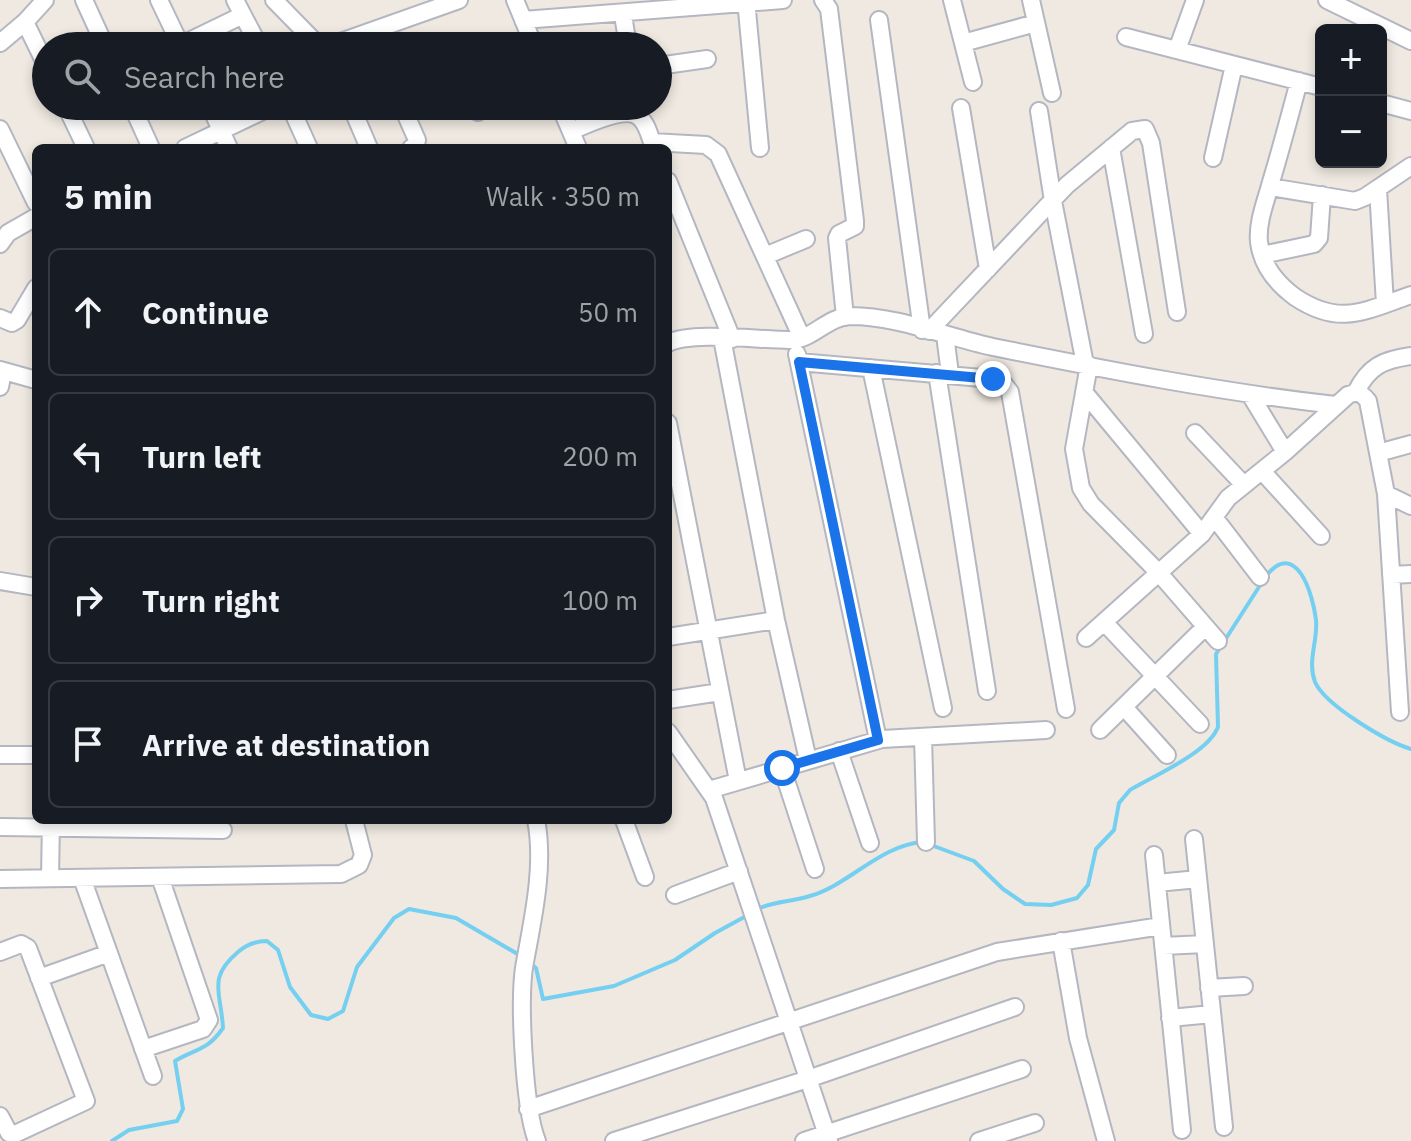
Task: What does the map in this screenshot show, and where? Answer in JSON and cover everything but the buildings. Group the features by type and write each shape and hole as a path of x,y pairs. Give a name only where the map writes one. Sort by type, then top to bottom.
{"street":[{"path":"0,43 45,0"},
{"path":"84,0 99,32"},
{"path":"159,0 174,32"},
{"path":"274,0 305,32"},
{"path":"369,32 459,0"},
{"path":"515,0 528,32"},
{"path":"523,20 623,15 661,6 783,0"},
{"path":"823,0 829,9 855,221 855,226 837,238 845,317"},
{"path":"952,0 973,82"},
{"path":"1031,0 1052,93"},
{"path":"1177,50 1195,0"},
{"path":"1327,0 1411,41"},
{"path":"746,2 760,148"},
{"path":"202,32 239,8 252,32"},
{"path":"623,15 626,32"},
{"path":"879,20 932,332 943,373 987,691"},
{"path":"25,22 32,36"},
{"path":"963,43 1036,23"},
{"path":"1126,37 1315,85"},
{"path":"672,64 707,59"},
{"path":"1213,158 1234,65"},
{"path":"1299,81 1259,224 1262,255 1269,273 1287,291 1309,306 1331,315 1352,314 1411,295"},
{"path":"1387,105 1411,111"},
{"path":"961,108 988,269"},
{"path":"1039,111 1053,201 1087,364 1074,449 1081,488 1091,504 1159,573 1218,641"},
{"path":"73,120 84,144"},
{"path":"138,120 149,144"},
{"path":"216,120 227,144"},
{"path":"193,144 244,120"},
{"path":"296,120 307,144"},
{"path":"357,120 367,144"},
{"path":"408,120 416,144"},
{"path":"565,120 571,140 608,120"},
{"path":"642,120 653,144"},
{"path":"932,332 1053,201 1111,148 1139,128 1149,134 1177,312"},
{"path":"0,129 32,195"},
{"path":"672,145 706,145 718,154 765,256 798,339 799,362 878,740"},
{"path":"1111,148 1144,334"},
{"path":"1270,187 1355,201 1411,166"},
{"path":"1378,189 1385,304"},
{"path":"672,192 727,338 776,620 808,760"},
{"path":"1262,255 1314,244 1319,238 1322,195"},
{"path":"0,244 8,233 32,219"},
{"path":"765,256 806,239"},
{"path":"0,318 12,323 17,320 32,295"},
{"path":"672,341 798,339 833,319 872,319 1140,377 1251,396 1335,405"},
{"path":"1086,638 1202,534 1219,508 1244,485 1335,405 1356,392 1374,366 1386,360 1411,356"},
{"path":"799,362 993,379 1003,383 1010,392 1066,709"},
{"path":"871,368 943,708"},
{"path":"1,376 32,380"},
{"path":"1084,392 1202,534"},
{"path":"1356,392 1368,401 1386,494 1391,575 1403,643 1400,712"},
{"path":"1251,396 1285,452"},
{"path":"1195,433 1244,485"},
{"path":"1378,453 1411,444"},
{"path":"672,462 676,505 708,631 738,781"},
{"path":"1262,471 1321,536"},
{"path":"1386,494 1411,506"},
{"path":"1214,517 1260,577"},
{"path":"1391,575 1411,574"},
{"path":"0,581 32,586"},
{"path":"672,636 776,620"},
{"path":"1104,622 1200,724"},
{"path":"1100,730 1205,627"},
{"path":"672,699 720,692"},
{"path":"1124,707 1167,755"},
{"path":"709,790 878,740 1046,730"},
{"path":"923,737 926,842"},
{"path":"672,738 709,790 828,1137"},
{"path":"839,751 870,843"},
{"path":"0,755 32,755"},
{"path":"782,768 815,869"},
{"path":"0,827 51,824 223,830"},
{"path":"50,878 51,824"},
{"path":"0,879 341,874 359,865 363,855 355,824"},
{"path":"537,824 537,881 524,964 523,1003 528,1109 537,1141"},
{"path":"625,824 645,877"},
{"path":"1194,839 1224,1127"},
{"path":"1154,855 1182,1130"},
{"path":"675,895 739,871"},
{"path":"143,1049 203,1029 209,1020 160,877"},
{"path":"82,878 153,1076"},
{"path":"1157,883 1198,879"},
{"path":"528,1109 997,952 1161,926"},
{"path":"1061,941 1078,1038 1106,1141"},
{"path":"0,952 21,944 28,948 86,1101 15,1134 9,1133 0,1116"},
{"path":"1163,946 1205,944"},
{"path":"39,978 109,953"},
{"path":"1209,988 1244,986"},
{"path":"614,1141 808,1079 1015,1007"},
{"path":"1170,1018 1212,1014"},
{"path":"804,1141 828,1137 1022,1069"},
{"path":"979,1141 1035,1123"}],"waterway":[{"path":"931,845 974,861 1003,889 1025,904 1051,905 1077,898 1088,885 1096,849 1114,830 1119,803 1130,790 1192,754 1212,737 1218,727 1216,654 1266,576 1286,563 1301,574 1311,597 1316,620 1313,674 1321,691 1358,722 1411,749"},
{"path":"755,910 824,891 893,850 923,842"},
{"path":"112,1141 129,1130 177,1121 183,1109 175,1061 207,1045 223,1028 219,978 228,961 248,945 267,941 278,950 290,987 311,1015 328,1019 343,1011 357,967 394,918 409,909 456,918 521,956"},
{"path":"531,964 536,968 543,999 614,986 675,960 748,915"}],"route":[{"path":"782,768 878,740 799,362 993,379"}]}
